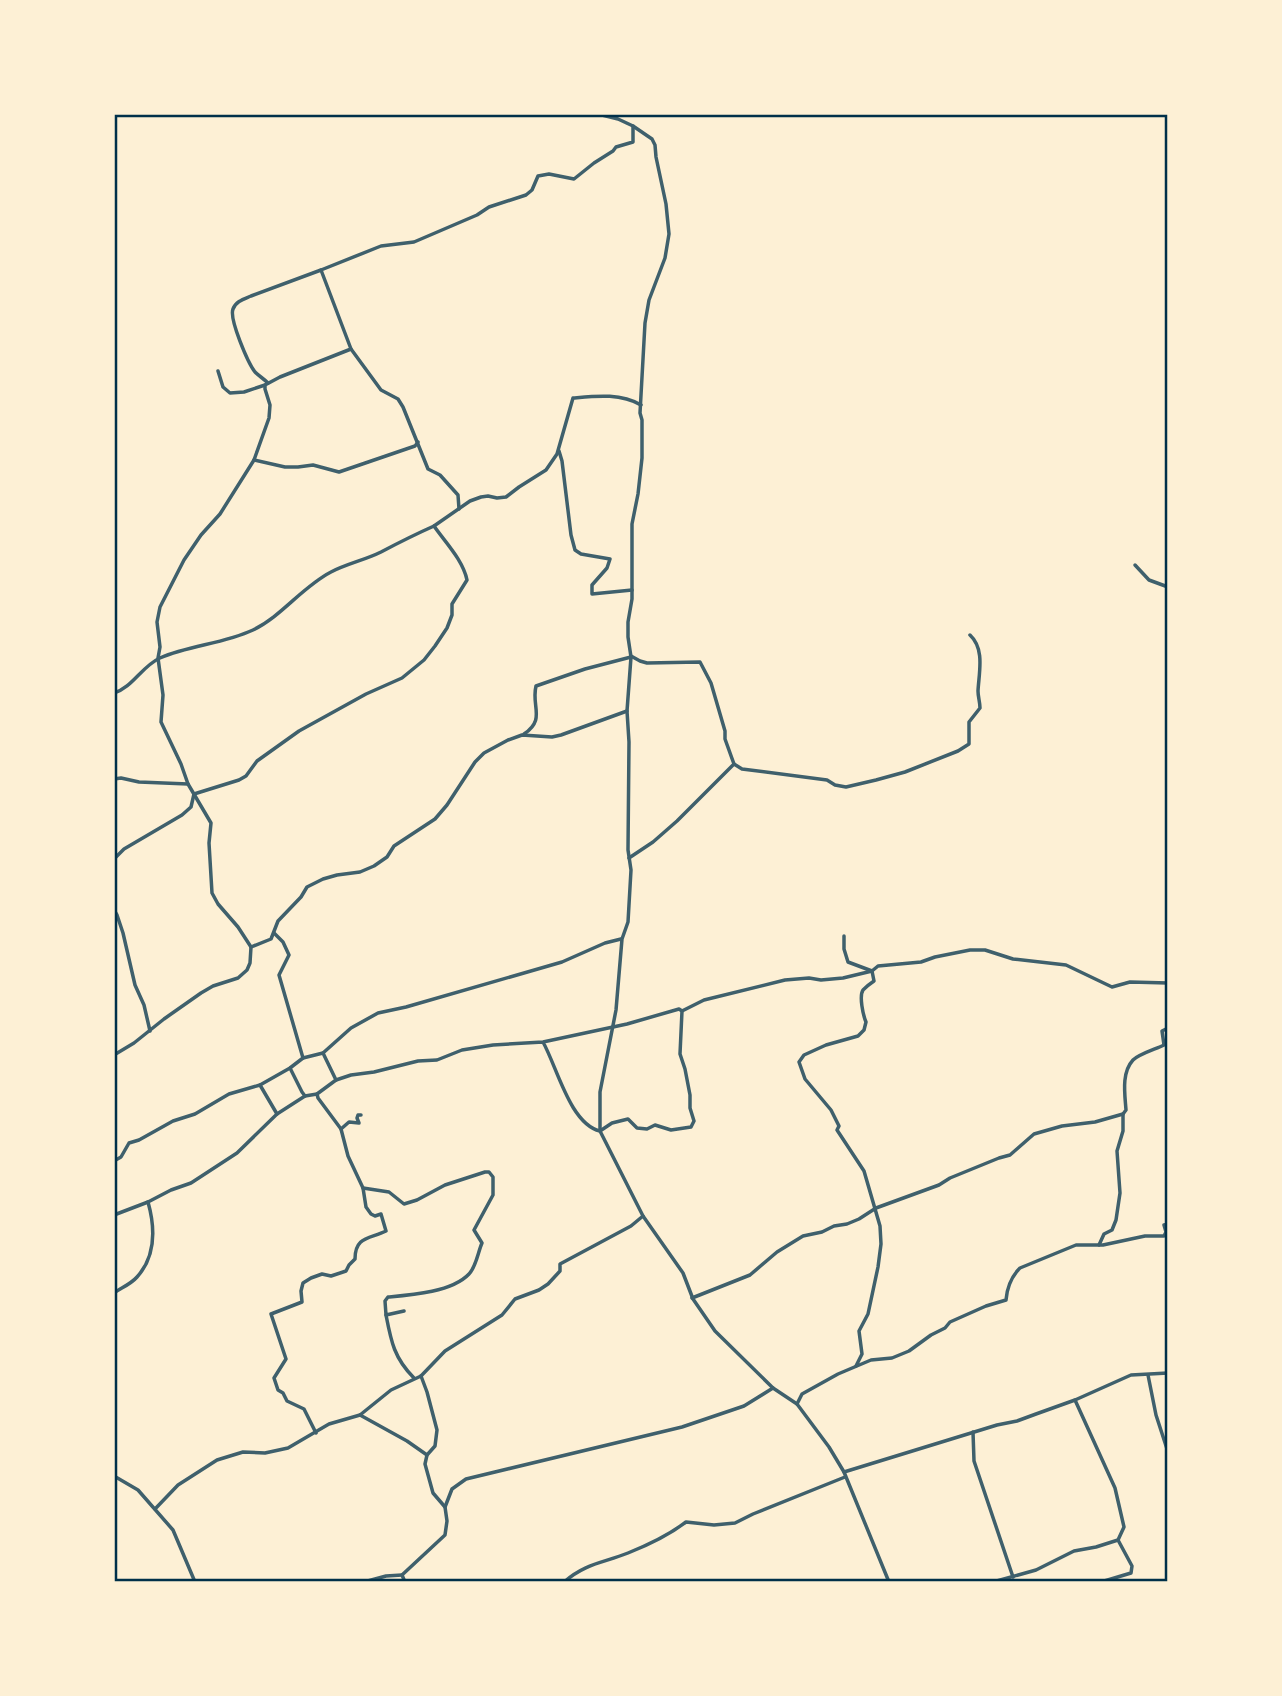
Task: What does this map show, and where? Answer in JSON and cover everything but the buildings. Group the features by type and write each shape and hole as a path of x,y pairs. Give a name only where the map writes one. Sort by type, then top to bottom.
{"street":[{"path":"598,114 634,126 652,139 670,234 665,258 649,300 645,323 640,413 642,458 632,524 633,576 628,622 631,657 627,711 631,870 628,922 622,939 616,1010 600,1093 600,1131 643,1216 683,1273 692,1298 715,1331 773,1388 797,1404 829,1447 845,1475 889,1582"},
{"path":"267,384 254,370 234,323 233,307 240,301 381,246 415,242 489,208 526,195 532,190 538,176 549,174 574,179 616,147 633,142 634,126"},
{"path":"321,271 351,349 381,390 398,399 428,469 440,475 458,495 459,509"},
{"path":"218,371 223,387 230,393 244,392 351,349"},
{"path":"114,1055 201,993 238,978 250,963 251,947 212,893 209,843 212,823 188,784 161,722 163,695 157,622 160,607 184,560 220,514 254,460 270,418 270,405 265,389 267,384"},
{"path":"114,693 122,691 141,670 158,658 253,630 330,572 434,526 470,501 481,497 506,497 547,470 559,449 573,398 611,395 641,405"},
{"path":"254,460 285,467 313,464 339,472 415,446 418,442"},
{"path":"559,449 575,550 581,554 610,559 607,568 592,584 592,594 632,590"},
{"path":"194,794 246,776 257,761 299,731 366,694 402,678 424,660 447,628 452,615 452,604 467,580 466,573 454,553 434,526"},
{"path":"1135,565 1149,580 1168,587"},
{"path":"251,947 271,939 278,921 307,887 323,879 360,872 374,866 387,857 394,846 435,819 484,752 522,735 534,724 537,715 533,696 536,687 631,657 647,663 699,662 711,683 725,740 734,764 742,769 827,780 846,787 905,772 969,744 969,722 981,708 978,695 979,650 970,635"},
{"path":"522,735 561,735 627,711"},
{"path":"629,858 677,821 734,764"},
{"path":"114,779 188,784"},
{"path":"114,859 124,849 182,815 191,807 194,794"},
{"path":"114,910 150,1031"},
{"path":"274,933 283,942 289,955 279,975 303,1058"},
{"path":"844,936 848,962 872,971"},
{"path":"114,1161 121,1157 129,1143 173,1121 195,1114 229,1094 260,1085 303,1058 323,1053 351,1028 378,1013 562,962 605,943 622,939"},
{"path":"114,1215 191,1183 237,1153 276,1114 305,1096 317,1094 336,1080 418,1061 437,1060 462,1050 543,1042 679,1009 682,1011 704,1000 785,980 832,979 872,971 878,966 922,962 971,950 985,950 1013,959 1066,965 1112,988 1130,982 1168,983"},
{"path":"856,1366 862,1354 859,1331 868,1314 879,1255 880,1226 864,1171 837,1130 839,1126 831,1110 805,1079 799,1062 804,1055 825,1045 858,1036 864,1030 866,1022 861,995 864,989 874,982 872,971"},
{"path":"600,1131 612,1123 628,1119 637,1128 647,1129 655,1125 671,1130 691,1127 694,1121 680,1055 682,1011"},
{"path":"692,1298 750,1275 777,1252 803,1236 847,1224 876,1208 939,1185 999,1157 1010,1155 1034,1134 1122,1114 1126,1110 1125,1078 1131,1063 1135,1058 1164,1045 1162,1031 1168,1028"},
{"path":"543,1042 568,1097 588,1126 600,1131"},
{"path":"323,1053 336,1080"},
{"path":"290,1068 305,1096"},
{"path":"260,1085 276,1114"},
{"path":"316,1433 304,1409 287,1401 283,1392 278,1390 274,1378 286,1359 271,1314 302,1302 303,1283 311,1278 322,1273 331,1276 346,1271 355,1259 355,1251 361,1241 386,1231 381,1214 375,1216 366,1207 363,1188 348,1156 341,1129 317,1094"},
{"path":"1098,1245 1104,1234 1112,1230 1120,1194 1118,1151 1123,1131 1122,1114"},
{"path":"341,1129 349,1122 359,1123 357,1118 360,1115"},
{"path":"363,1188 389,1192 404,1204 445,1185 485,1172 489,1172 493,1177 493,1195 474,1230 482,1243 469,1274 449,1287 388,1297 385,1301 394,1351 400,1364 415,1378"},
{"path":"114,1293 137,1278 151,1254 153,1233 148,1202"},
{"path":"155,1509 177,1485 218,1460 243,1452 265,1453 288,1448 329,1424 359,1415 391,1390 421,1376 446,1351 502,1315 515,1299 548,1284 561,1271 560,1264 631,1226 643,1216"},
{"path":"797,1404 802,1394 856,1366 871,1360 892,1358 909,1351 950,1322 1006,1300 1014,1274 1020,1268 1076,1245 1098,1245 1145,1236 1164,1236 1167,1232 1164,1225 1168,1224"},
{"path":"386,1315 404,1311"},
{"path":"564,1582 593,1563 627,1553 674,1532 686,1522 714,1525 735,1523 845,1475 996,1424 1017,1421 1075,1400 1130,1375 1168,1373"},
{"path":"1148,1375 1156,1415 1168,1451"},
{"path":"421,1376 437,1430 435,1446 427,1455 425,1464 433,1493 445,1507"},
{"path":"364,1582 402,1575 444,1535 447,1521 445,1507 453,1489 466,1479 682,1427 744,1406 773,1388"},
{"path":"993,1582 1036,1570 1074,1551 1118,1539 1124,1527 1115,1488 1075,1400"},
{"path":"359,1415 427,1455"},
{"path":"973,1432 974,1461 1013,1577"},
{"path":"114,1476 138,1490 173,1530 195,1582"},
{"path":"1101,1582 1131,1573 1132,1566 1118,1539"},
{"path":"402,1575 405,1582"}]}
